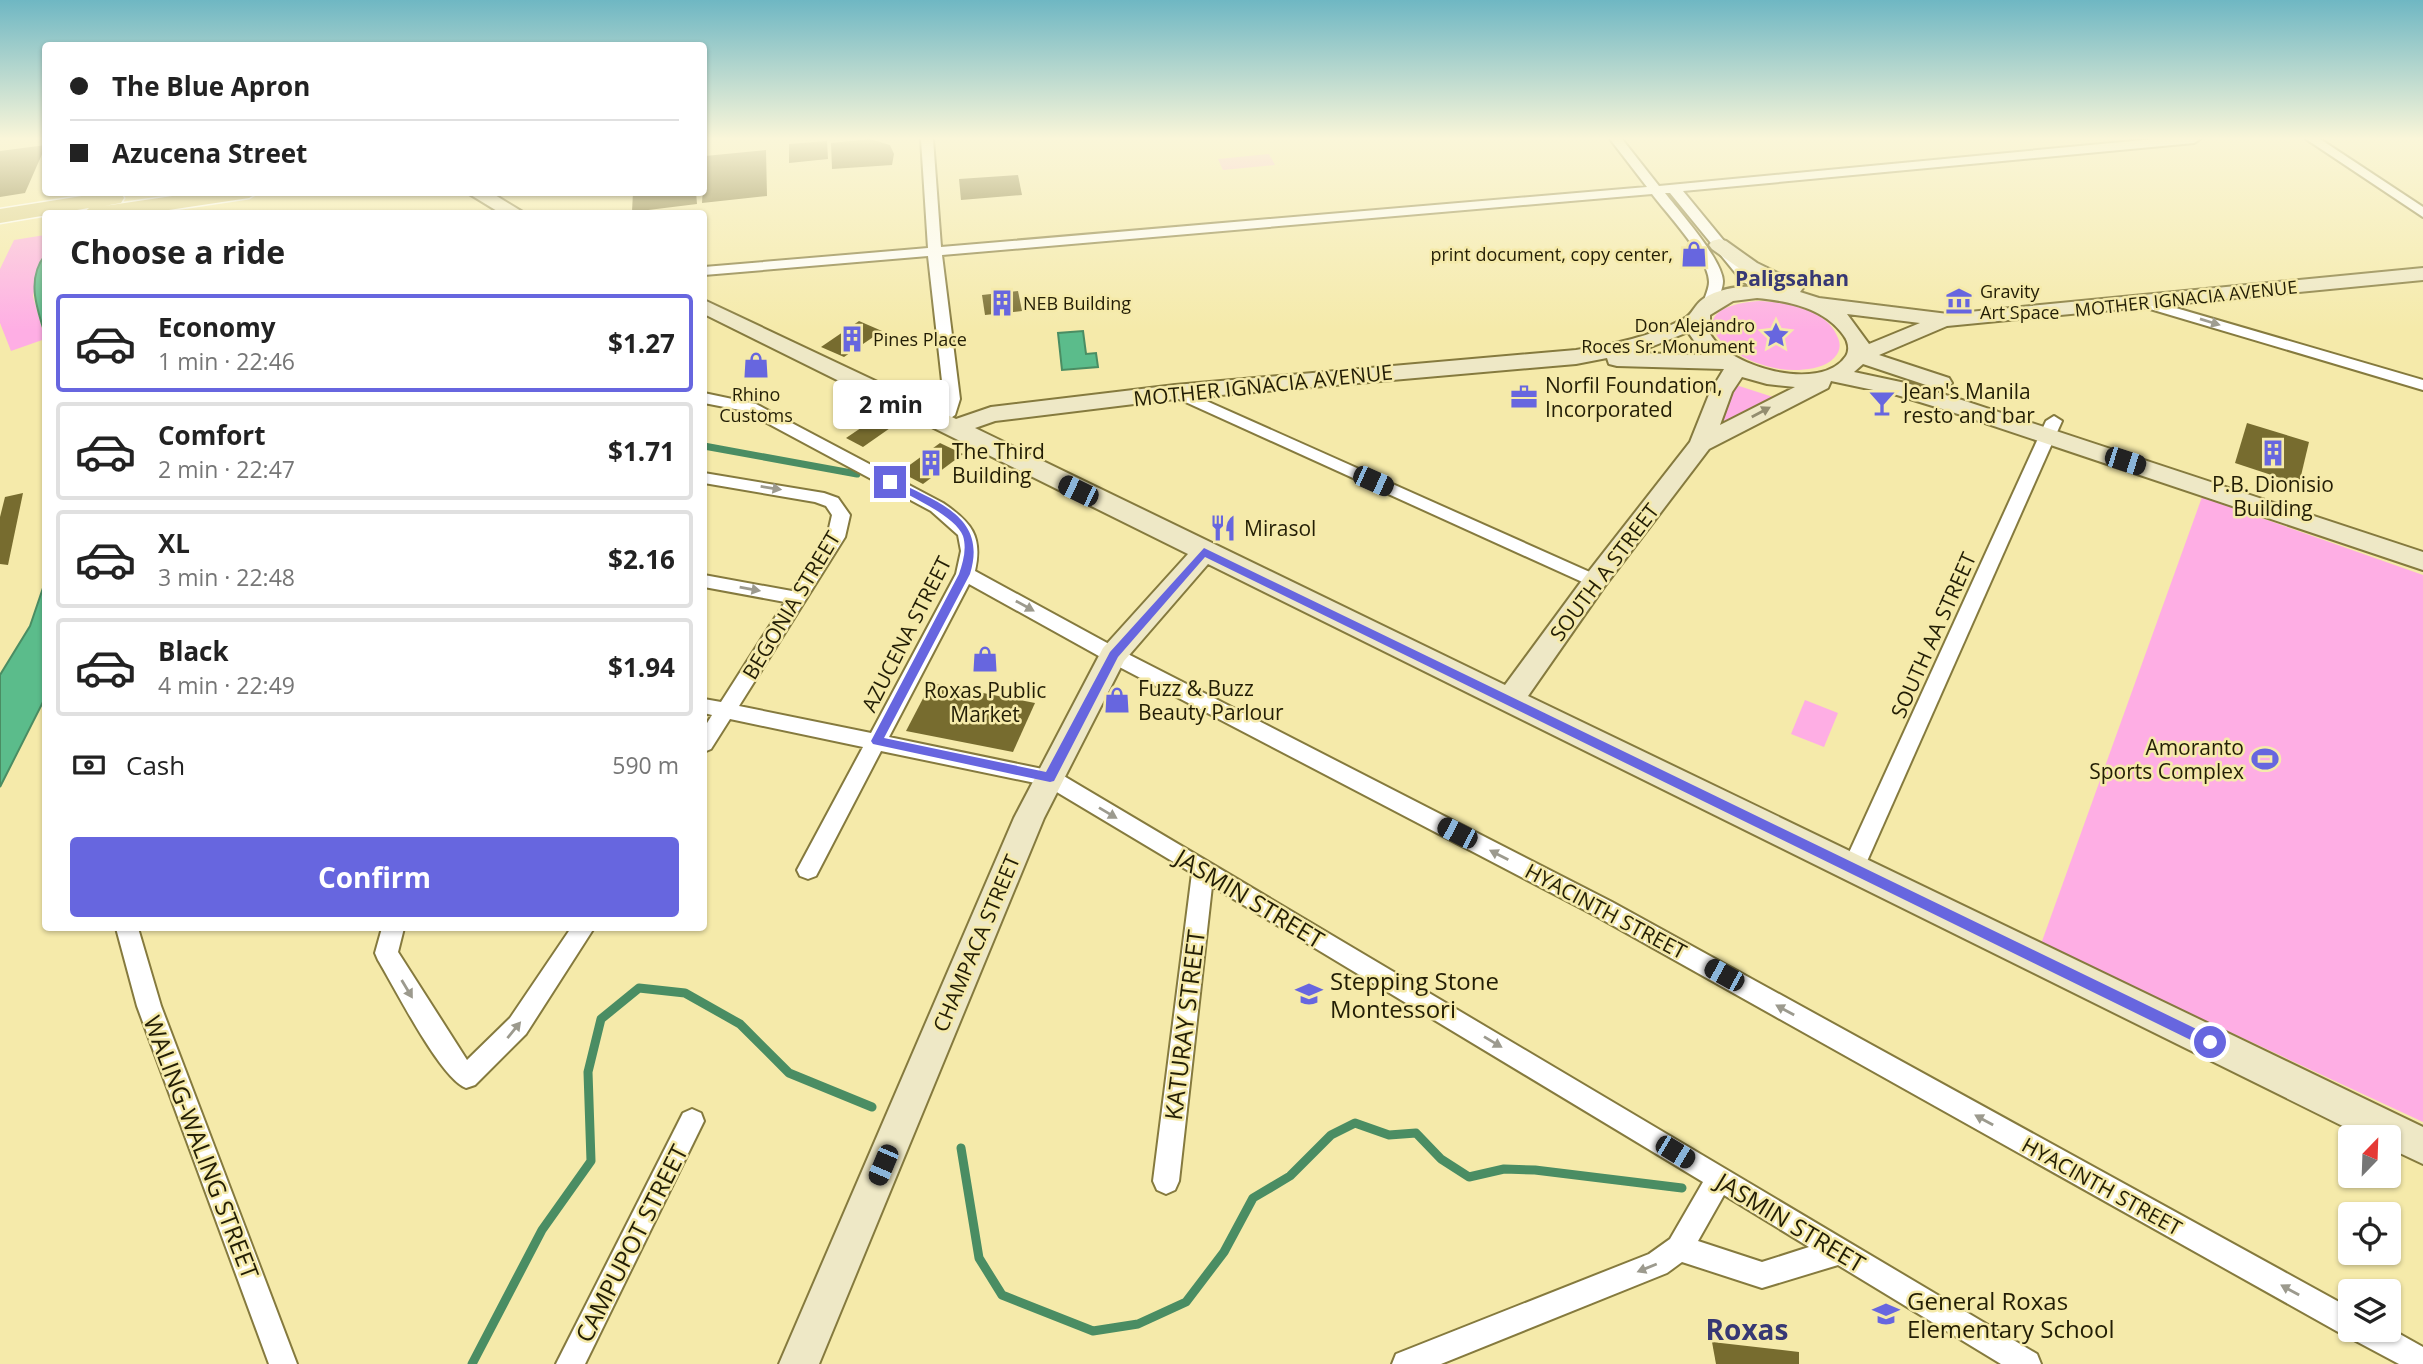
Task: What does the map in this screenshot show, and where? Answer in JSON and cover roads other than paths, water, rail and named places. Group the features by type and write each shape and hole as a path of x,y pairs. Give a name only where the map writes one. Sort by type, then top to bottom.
{"main road":[{"path":"0,209 85,204 148,206 183,203"},
{"path":"42,210 85,204"},
{"path":"0,216 42,210"},
{"path":"0,228 42,221"},
{"path":"0,235 42,230"}],"street":[{"path":"931,203 952,399 945,426"},
{"path":"707,271 1512,203"},
{"path":"1666,203 1699,246 1714,272 1716,283 1698,329 1707,346 1732,364 1761,375 1787,380 1829,377 1902,390 2051,428 2423,546"},
{"path":"1685,203 1752,282 1769,293"},
{"path":"2407,203 2423,213"},
{"path":"1719,245 1750,267 1782,283 1869,312"},
{"name":"MOTHER IGNACIA AVENUE","path":"1858,353 1948,320 2423,274"},
{"name":"MOTHER IGNACIA AVENUE","path":"945,426 991,414 1175,392 1576,357 1638,346 1735,294 1769,293 1815,304 1948,320"},
{"path":"2145,303 2423,385"},
{"path":"1815,304 1848,326 1857,339 1858,353 2051,428 2423,561"},
{"path":"707,307 2423,1146"},
{"path":"1923,327 1920,347 1922,358 1935,381"},
{"name":"SOUTH A STREET","path":"1701,444 1769,407 1816,387 1848,368 1858,353"},
{"name":"MOTHER IGNACIA AVENUE","path":"1576,357 1732,364"},
{"path":"1674,360 1707,376 1721,392"},
{"name":"SOUTH A STREET","path":"1509,701 1595,582 1701,444 1732,364"},
{"path":"1175,392 1595,582"},
{"name":"AZUCENA STREET","path":"707,399 750,407 937,507 964,528 969,538 970,557 965,574 808,870"},
{"name":"SOUTH AA STREET","path":"1853,869 2051,428"},
{"name":"BEGONIA STREET","path":"707,478 801,493 832,502 841,515 840,528 707,739"},
{"name":"CHAMPACA STREET","path":"799,1364 1023,830 1114,655 1204,552"},
{"name":"HYACINTH STREET","path":"965,574 1114,655 1604,909 2338,1316"},
{"path":"707,582 797,597"},
{"name":"JASMIN STREET","path":"707,707 1050,778 1506,1049 2027,1364"},
{"name":"KATURAY STREET","path":"1166,1181 1203,870"},
{"name":"WALING-WALING STREET","path":"132,931 149,1006 283,1364"},
{"path":"392,931 386,953 451,1060 466,1077 518,1026 581,931"},
{"name":"CAMPUPOT STREET","path":"570,1364 692,1121"},
{"path":"1406,1364 1658,1264 1679,1248 1719,1180"},
{"path":"1679,1248 1762,1275 1839,1251"},
{"path":"2386,1342 2423,1362"}],"waterway":[{"path":"707,447 857,474"},
{"path":"472,1364 542,1230 591,1161 588,1072 601,1019 639,988 685,993 740,1024 789,1073 872,1107"},
{"path":"961,1148 979,1258 1002,1295 1093,1331 1138,1324 1186,1302 1224,1252 1253,1198 1290,1176 1331,1135 1355,1123 1389,1135 1416,1133 1441,1159 1469,1177 1504,1169 1535,1170 1682,1188"}],"place":[{"name":"print document, copy center,","path":"1694,254"},
{"name":"Gravity Art Space","path":"1959,301"},
{"name":"NEB Building","path":"1002,303"},
{"name":"Don Alejandro Roces Sr. Monument","path":"1776,335"},
{"name":"Pines Place","path":"852,339"},
{"name":"Rhino Customs","path":"756,365"},
{"name":"Norfil Foundation, Incorporated","path":"1524,397"},
{"name":"Jean's Manila resto and bar","path":"1882,403"},
{"name":"P.B. Dionisio Building","path":"2273,453"},
{"name":"The Third Building","path":"931,463"},
{"name":"Mirasol","path":"1223,528"},
{"name":"Roxas Public Market","path":"985,659"},
{"name":"Fuzz & Buzz Beauty Parlour","path":"1117,700"},
{"name":"Amoranto Sports Complex","path":"2265,759"},
{"name":"Stepping Stone Montessori","path":"1309,994"},
{"name":"General Roxas Elementary School","path":"1886,1314"}],"district":[{"name":"Paligsahan","path":"1792,278"},
{"name":"Roxas","path":"1747,1329"}]}
